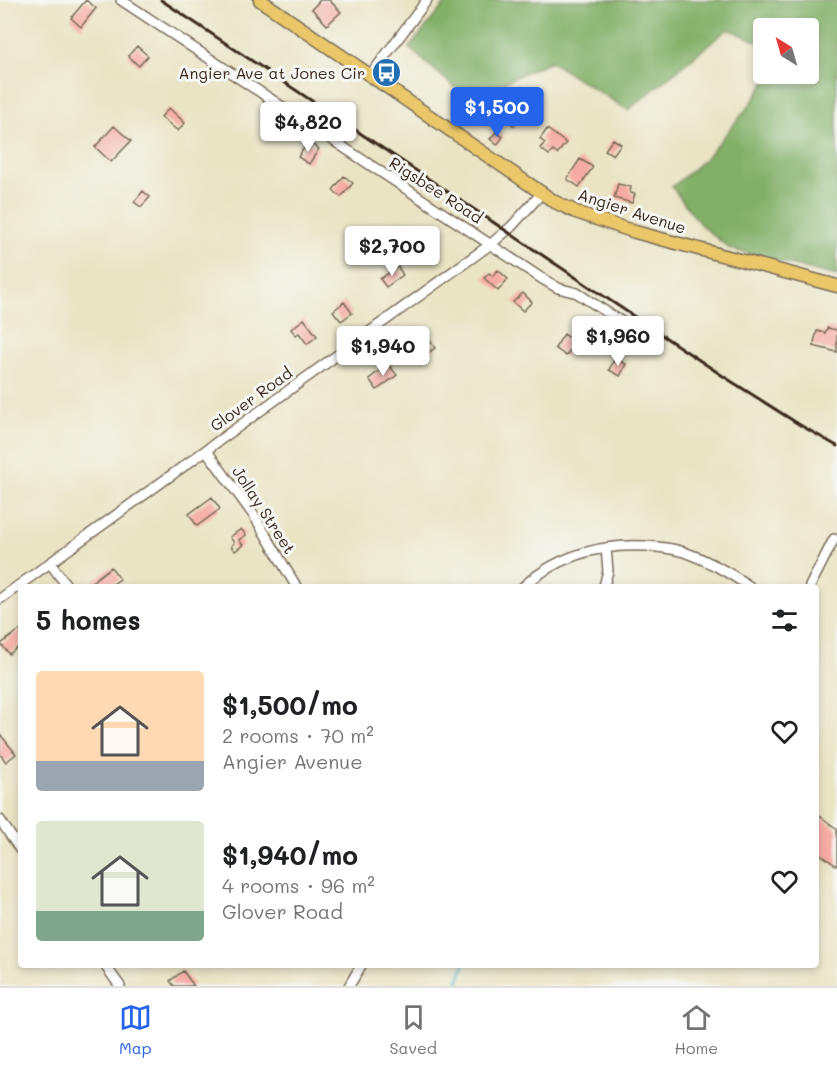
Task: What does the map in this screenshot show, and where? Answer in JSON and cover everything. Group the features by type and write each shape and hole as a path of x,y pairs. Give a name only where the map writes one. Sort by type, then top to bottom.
{"main road":[{"name":"Angier Avenue","path":"260,0 541,194 576,212 635,232 837,286"}],"street":[{"name":"Rigsbee Road","path":"121,0 541,278 558,288 577,293 647,338"},
{"path":"370,76 427,0"},
{"name":"Glover Road","path":"21,584 490,244 507,231 541,194"},
{"name":"Jollay Street","path":"206,450 255,517 295,584"},
{"path":"811,584 834,539"},
{"path":"526,584 567,559 586,552 638,545 684,552 711,564 746,584"},
{"path":"605,584 608,571 606,548"},
{"path":"50,563 66,584"},
{"name":"Glover Road","path":"0,599 18,586"},
{"path":"0,820 18,847"},
{"path":"107,968 120,986"},
{"path":"349,986 358,968"}],"green space":[{"path":"448,0 837,0 837,276 730,249 700,224 672,187 705,159 750,105 764,84 819,84 819,18 753,18 753,40 728,29 628,110 550,61 492,88 460,92 409,48"}],"building":[{"path":"86,0 96,8 81,27 71,18"},
{"path":"320,0 329,0 341,12 327,25 312,9"},
{"path":"137,46 148,56 139,66 128,56"},
{"path":"518,101 528,110 514,126 504,117 506,114 502,111 508,104 512,108"},
{"path":"169,108 185,123 178,131 161,117"},
{"path":"114,126 131,141 111,162 95,147"},
{"path":"547,129 566,143 557,154 553,151 549,155 540,148 545,143 540,139"},
{"path":"496,132 503,137 497,145 490,139"},
{"path":"613,139 621,144 613,155 605,150"},
{"path":"308,142 319,149 309,164 298,157"},
{"path":"580,159 593,167 579,187 567,179"},
{"path":"344,176 353,183 341,197 333,190"},
{"path":"618,184 631,187 630,193 635,194 632,203 614,198"},
{"path":"143,191 150,197 141,207 134,202"},
{"path":"398,267 403,275 386,287 380,279"},
{"path":"498,270 508,279 498,291 484,278 489,273 493,276"},
{"path":"523,293 532,302 523,311 513,302"},
{"path":"344,302 352,313 341,321 333,311"},
{"path":"304,319 317,336 307,344 299,333 296,335 291,329"},
{"path":"827,328 837,330 837,352 813,346 817,331 825,333"},
{"path":"564,334 575,342 566,356 555,348"},
{"path":"427,337 435,348 422,357 414,346"},
{"path":"615,358 626,364 620,376 609,370"},
{"path":"388,364 397,375 377,390 369,379"},
{"path":"212,497 220,509 197,526 189,514"},
{"path":"241,529 246,535 239,540 243,545 235,551 231,546 234,543 230,537"},
{"path":"111,567 120,579 113,584 89,584"},
{"path":"18,631 18,647 9,654 1,644"},
{"path":"0,734 16,754 6,762 0,754"},
{"path":"819,815 837,829 837,866 819,853"},
{"path":"183,971 194,986 174,986 170,981"}],"waterway":[{"path":"457,986 463,968"}],"railway":[{"path":"161,0 723,376 837,446"}],"place":[{"name":"Angier Ave at Jones Cir","path":"386,73"}]}
